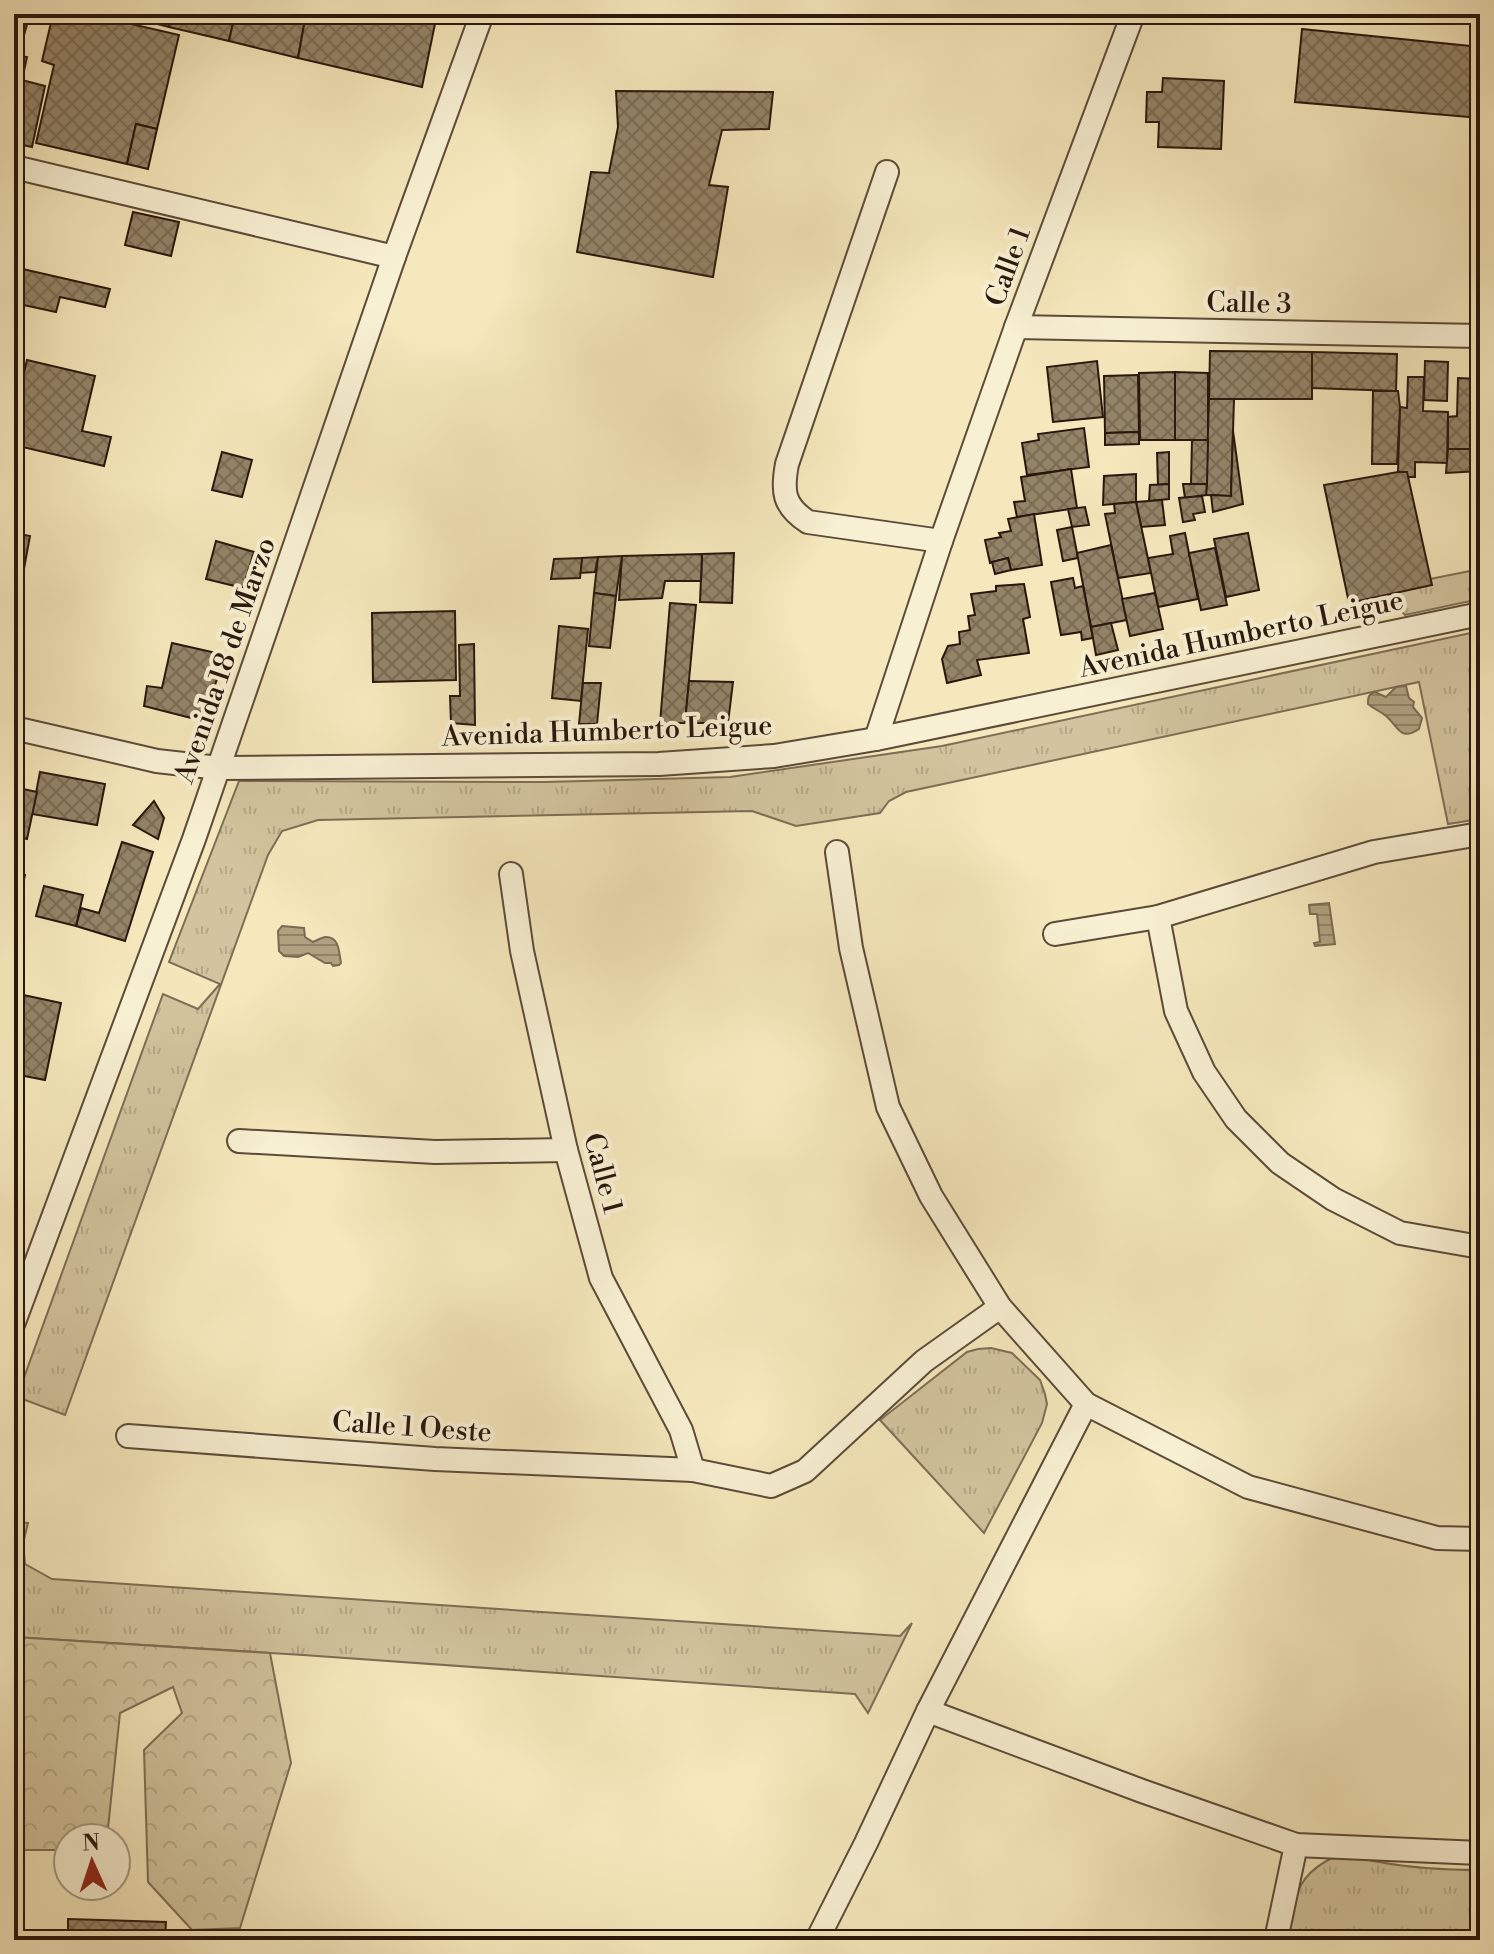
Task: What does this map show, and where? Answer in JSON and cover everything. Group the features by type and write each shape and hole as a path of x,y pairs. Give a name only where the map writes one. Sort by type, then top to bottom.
{"street":[{"name":"Avenida 18 de Marzo","path":"14,1322 219,768 394,257 482,14"},
{"name":"Calle 1","path":"876,739 1016,327 1133,14"},
{"path":"14,167 394,257"},
{"path":"887,172 787,464 783,487 794,513 808,522 941,541"},
{"name":"Calle 3","path":"1016,327 1480,336"},
{"name":"Avenida Humberto Leigue","path":"14,728 157,761 219,768 659,764 774,756 876,739 1480,614"},
{"path":"1055,934 1158,917 1374,852 1480,834"},
{"path":"837,852 851,948 888,1107 931,1196 1000,1307 1086,1404 1248,1487 1437,1538 1480,1539"},
{"name":"Calle 1","path":"511,874 522,951 566,1150 601,1278 681,1430 693,1470"},
{"path":"1158,917 1176,1011 1204,1072 1236,1119 1280,1163 1333,1199 1400,1233 1480,1247"},
{"path":"239,1141 435,1152 566,1150"},
{"name":"Calle 1 Oeste","path":"128,1436 435,1459 693,1470 771,1486 805,1471 924,1361 1000,1307"},
{"path":"817,1940 928,1711 1086,1404"},
{"path":"928,1711 1296,1845 1480,1853"},
{"path":"1277,1940 1296,1845"}],"green space":[{"path":"1480,569 1480,599 1405,615 1395,605 1391,594 1430,579"},
{"path":"1480,631 1480,819 1448,824 1419,682 906,792 889,801 880,813 796,826 752,811 318,820 282,831 268,855 65,1415 17,1397 163,994 198,1009 220,984 169,962 239,781 546,782 730,777 942,746"},
{"path":"991,1348 1012,1353 1040,1380 1047,1404 1042,1423 984,1533 880,1420 967,1352"},
{"path":"14,1522 28,1523 23,1543 25,1564 52,1579 900,1636 912,1623 868,1713 855,1694 14,1637"},
{"path":"14,1637 270,1653 291,1763 240,1928 192,1930 148,1882 144,1750 182,1713 173,1687 120,1713 109,1822 52,1822 52,1850 14,1850"},
{"path":"1336,1856 1417,1867 1480,1870 1480,1940 1288,1940 1291,1914 1300,1886 1318,1866"}],"shaded area":[{"path":"1406,686 1409,698 1414,702 1413,707 1422,718 1419,729 1408,734 1368,704 1369,696 1375,692 1386,697 1396,687"},
{"path":"1329,903 1335,944 1315,946 1314,943 1320,942 1317,914 1310,914 1309,905"},
{"path":"282,926 304,928 305,937 313,942 325,937 334,939 341,963 333,966 308,953 298,957 284,956 279,951 278,931"}],"building":[{"path":"14,14 30,14 24,35 14,33"},
{"path":"53,14 88,14 179,35 157,129 136,124 127,164 36,143 54,65 42,61"},
{"path":"126,14 172,14 169,27"},
{"path":"172,14 235,14 229,41 169,27"},
{"path":"235,14 306,14 298,58 229,41"},
{"path":"306,14 437,14 422,87 298,58"},
{"path":"1302,29 1480,47 1480,118 1295,102"},
{"path":"14,55 27,57 22,80 14,78"},
{"path":"14,78 45,86 32,147 14,143"},
{"path":"1163,78 1224,81 1221,149 1158,147 1159,122 1146,122 1147,92 1162,92"},
{"path":"616,91 773,92 769,129 722,130 709,185 728,187 713,277 577,252 591,172 609,173 618,127"},
{"path":"136,124 157,129 148,169 127,164"},
{"path":"133,212 179,222 171,256 125,245"},
{"path":"14,267 110,289 105,307 60,297 56,312 14,303"},
{"path":"1210,351 1312,352 1312,399 1209,399"},
{"path":"1312,352 1397,354 1396,391 1312,388"},
{"path":"27,360 95,376 82,431 111,437 104,466 14,445 14,416"},
{"path":"1097,361 1103,417 1053,422 1047,367"},
{"path":"1425,361 1448,362 1447,401 1424,400"},
{"path":"1175,372 1175,440 1140,440 1139,373"},
{"path":"1175,372 1208,373 1208,440 1175,440"},
{"path":"1138,375 1139,432 1105,433 1104,376"},
{"path":"1408,377 1424,377 1423,411 1448,412 1447,463 1415,462 1415,477 1407,477 1407,472 1398,472 1400,407 1407,408"},
{"path":"1458,378 1479,379 1480,449 1448,449 1448,417 1457,416"},
{"path":"1373,391 1398,391 1397,464 1372,464"},
{"path":"1209,399 1234,399 1231,496 1206,495"},
{"path":"1084,428 1089,467 1027,475 1022,443 1039,440 1038,434"},
{"path":"1233,431 1243,504 1213,512 1211,495 1231,496"},
{"path":"1139,432 1139,444 1105,445 1105,433"},
{"path":"1192,440 1208,440 1207,484 1191,484"},
{"path":"1448,449 1480,449 1480,471 1446,473"},
{"path":"222,452 252,460 242,497 212,490"},
{"path":"1169,452 1169,484 1158,485 1157,453"},
{"path":"1071,469 1077,508 1017,517 1014,502 1025,501 1021,477"},
{"path":"1407,472 1432,585 1349,603 1324,485"},
{"path":"1136,474 1136,502 1103,505 1104,476"},
{"path":"1169,484 1169,499 1149,501 1150,485"},
{"path":"1183,484 1207,484 1206,495 1185,498"},
{"path":"1202,496 1205,512 1193,514 1195,520 1183,522 1179,498"},
{"path":"1162,500 1165,525 1141,527 1136,502"},
{"path":"1136,502 1151,573 1118,578 1105,514 1115,513 1114,504"},
{"path":"1085,507 1089,525 1072,527 1068,509"},
{"path":"1034,514 1042,565 1011,570 1008,558 990,563 985,540 1011,531 1008,519"},
{"path":"1072,527 1078,558 1063,561 1057,530"},
{"path":"14,533 30,536 17,607 14,606"},
{"path":"1185,533 1198,599 1158,607 1148,558 1173,554 1170,536"},
{"path":"1248,533 1259,590 1226,597 1214,539"},
{"path":"216,541 254,552 243,588 206,579"},
{"path":"1111,545 1127,620 1091,627 1077,553"},
{"path":"1215,548 1227,605 1201,610 1189,553"},
{"path":"734,553 732,603 700,602 702,554"},
{"path":"702,554 701,581 665,581 662,598 619,600 622,556"},
{"path":"622,556 616,596 594,593 598,557"},
{"path":"598,557 595,572 580,573 582,558"},
{"path":"582,558 580,578 551,579 554,559"},
{"path":"1008,558 1011,570 995,574 992,562"},
{"path":"1073,578 1075,588 1083,586 1093,638 1082,640 1081,632 1061,635 1051,582"},
{"path":"1024,584 1030,617 1023,619 1029,653 977,660 981,675 947,683 942,659 948,646 960,644 959,632 970,630 968,616 975,615 971,594 996,591 996,586"},
{"path":"594,593 616,596 610,648 589,646"},
{"path":"1155,593 1163,629 1130,636 1122,599"},
{"path":"670,603 696,605 685,723 660,723"},
{"path":"455,611 456,680 373,682 372,613"},
{"path":"1111,623 1118,650 1096,655 1091,627"},
{"path":"559,626 588,629 581,701 552,698"},
{"path":"172,643 225,655 203,721 144,706 147,686 162,688"},
{"path":"474,644 475,725 451,723 450,696 460,696 459,645"},
{"path":"689,681 733,682 728,723 685,723"},
{"path":"583,683 601,683 597,724 579,724"},
{"path":"40,772 105,784 97,825 32,814"},
{"path":"14,787 37,792 27,839 14,836"},
{"path":"154,801 164,818 158,839 133,825"},
{"path":"122,842 153,852 125,941 76,926 81,908 99,913"},
{"path":"14,872 25,875 17,910 14,910"},
{"path":"44,886 83,895 76,926 36,916"},
{"path":"14,993 61,1003 45,1080 14,1074"},
{"path":"68,1919 166,1922 165,1940 68,1940"}]}
